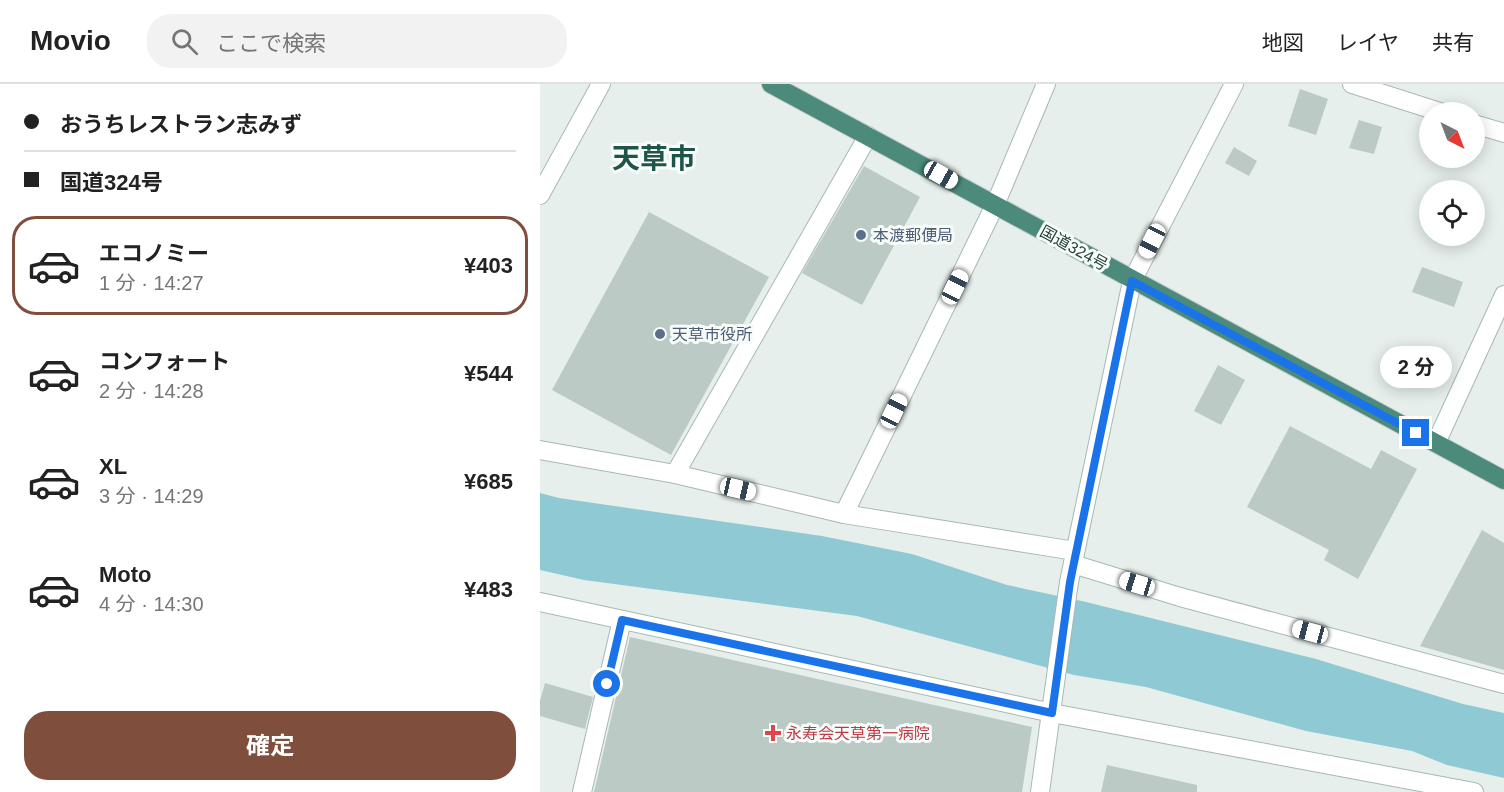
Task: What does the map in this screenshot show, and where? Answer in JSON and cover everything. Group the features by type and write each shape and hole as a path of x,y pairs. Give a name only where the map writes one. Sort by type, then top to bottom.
{"highway":[{"name":"国道324号","path":"771,84 1504,480"}],"street":[{"path":"540,195 601,84"},
{"path":"844,514 995,205 1046,84"},
{"path":"1040,792 1074,557 1132,281 1234,84"},
{"path":"1352,84 1419,105"},
{"path":"1485,127 1504,133"},
{"path":"675,474 868,136"},
{"path":"1436,443 1504,295"},
{"path":"540,450 675,474 844,514 1074,557 1180,597 1504,684"},
{"path":"540,602 1052,713 1474,792"},
{"path":"582,792 622,620"}],"water":[{"path":"540,493 559,498 822,536 912,554 1007,585 1086,602 1316,659 1463,704 1504,713 1504,778 1447,765 1412,751 1306,731 1146,687 1074,675 857,616 584,580 540,570"}],"building":[{"path":"1300,89 1328,99 1316,135 1288,126"},
{"path":"1359,120 1382,127 1374,154 1349,148"},
{"path":"1234,147 1257,161 1249,176 1225,163"},
{"name":"本渡郵便局","path":"864,166 920,197 862,305 802,273"},
{"name":"天草市役所","path":"649,212 769,277 671,455 552,390"},
{"path":"1422,267 1463,282 1454,307 1412,292"},
{"path":"1218,365 1245,380 1221,425 1194,411"},
{"path":"1290,426 1371,469 1381,450 1417,469 1358,579 1324,560 1329,550 1247,507"},
{"path":"1482,530 1504,543 1504,670 1420,646"},
{"name":"永寿会天草第一病院","path":"630,637 1032,727 1022,792 594,792"},
{"path":"545,683 593,697 585,729 540,716 540,701"},
{"path":"1107,765 1197,785 1197,792 1101,792"}],"place":[{"name":"本渡郵便局","path":"861,235"},
{"name":"天草市役所","path":"660,334"},
{"name":"永寿会天草第一病院","path":"773,733"}],"district":[{"name":"天草市","path":"654,158"}],"route":[{"path":"607,684 622,620 1052,713 1070,582 1132,281 1416,433"}]}
